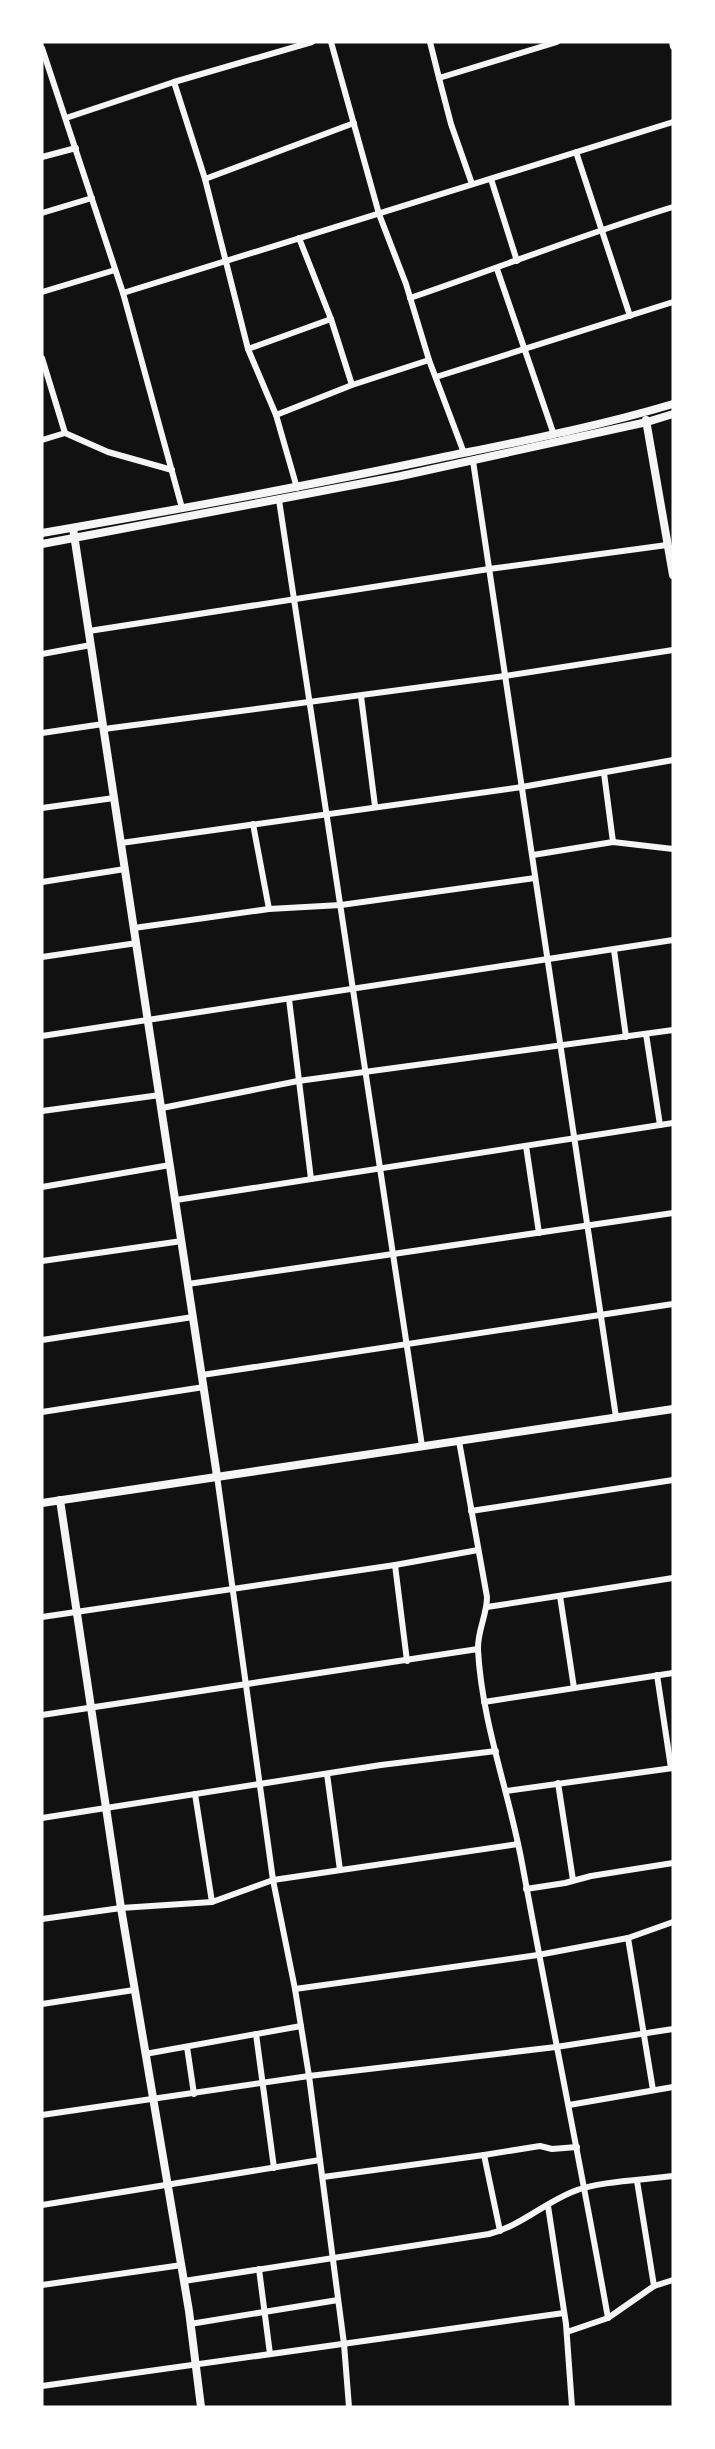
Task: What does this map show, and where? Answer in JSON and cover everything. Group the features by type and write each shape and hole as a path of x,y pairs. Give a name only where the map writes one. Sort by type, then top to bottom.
{"street":[{"path":"66,118 174,82 302,43 312,42"},
{"path":"331,42 379,214 410,298 429,360 464,453"},
{"path":"430,42 451,124 472,184"},
{"path":"439,78 557,42"},
{"path":"672,42 673,46"},
{"path":"42,48 123,293 182,508"},
{"path":"174,82 205,179 248,349 276,415 297,488"},
{"path":"123,293 673,122"},
{"path":"205,179 354,123"},
{"path":"42,157 76,148"},
{"path":"576,152 630,316"},
{"path":"490,179 517,261"},
{"path":"42,213 92,198"},
{"path":"410,298 498,269 601,229 673,207"},
{"path":"299,238 331,319 352,385"},
{"path":"498,269 554,435"},
{"path":"42,292 115,270"},
{"path":"436,377 673,302"},
{"path":"248,349 331,319"},
{"path":"42,358 65,433"},
{"path":"276,415 352,385 429,360"},
{"path":"42,544 473,461 645,418 673,404"},
{"path":"42,533 297,488 554,435 673,414"},
{"path":"645,418 673,573"},
{"path":"42,440 65,433 108,452 172,470"},
{"path":"473,461 616,1418"},
{"path":"279,500 422,1446"},
{"path":"73,528 234,1589 258,1785 309,2076 344,2344 349,2407"},
{"path":"89,631 489,569 667,545"},
{"path":"42,654 91,645"},
{"path":"42,734 361,696 673,650"},
{"path":"361,696 375,806"},
{"path":"121,843 522,787 604,773 616,768 673,760"},
{"path":"604,773 613,842"},
{"path":"42,808 114,798"},
{"path":"253,825 269,909"},
{"path":"533,855 613,842 673,849"},
{"path":"42,882 125,869"},
{"path":"134,928 269,909 341,905 535,878"},
{"path":"42,1036 673,940"},
{"path":"42,957 136,943"},
{"path":"614,950 626,1037"},
{"path":"289,999 311,1179"},
{"path":"162,1107 298,1081 673,1030"},
{"path":"646,1034 660,1125"},
{"path":"42,1111 160,1095"},
{"path":"176,1200 673,1123"},
{"path":"526,1146 538,1233"},
{"path":"42,1187 170,1165"},
{"path":"188,1284 673,1213"},
{"path":"42,1262 182,1241"},
{"path":"202,1375 673,1304"},
{"path":"42,1340 193,1317"},
{"path":"42,1412 204,1387"},
{"path":"42,1503 673,1409"},
{"path":"459,1441 486,1585 487,1607 478,1637 484,1702 518,1844 585,2187 608,2318"},
{"path":"471,1511 673,1480"},
{"path":"60,1500 134,1990 182,2265 201,2407"},
{"path":"42,1617 395,1565 478,1550"},
{"path":"395,1565 407,1661"},
{"path":"487,1607 673,1578"},
{"path":"560,1596 574,1688"},
{"path":"42,1715 246,1686 478,1649"},
{"path":"484,1702 673,1673"},
{"path":"506,1791 672,1768 657,1676"},
{"path":"42,1818 327,1773 496,1751"},
{"path":"327,1773 340,1870"},
{"path":"558,1783 573,1880"},
{"path":"195,1794 212,1902"},
{"path":"42,1919 121,1908 212,1902 273,1880 518,1844"},
{"path":"526,1890 673,1863"},
{"path":"295,1989 538,1955 628,1938 673,1922"},
{"path":"628,1938 653,2090"},
{"path":"42,2004 134,1990"},
{"path":"145,2054 301,2026"},
{"path":"42,2115 309,2076 556,2047 673,2030"},
{"path":"256,2034 274,2168"},
{"path":"187,2047 194,2094"},
{"path":"568,2105 673,2087"},
{"path":"323,2177 540,2146 552,2149 577,2147"},
{"path":"484,2155 500,2231"},
{"path":"42,2205 320,2160"},
{"path":"184,2281 500,2231 585,2187 673,2175"},
{"path":"637,2181 654,2286"},
{"path":"548,2206 567,2332 572,2407"},
{"path":"42,2285 182,2265"},
{"path":"259,2269 270,2354"},
{"path":"567,2332 608,2318 654,2286 673,2280"},
{"path":"190,2324 338,2300"},
{"path":"42,2386 564,2313"}]}
